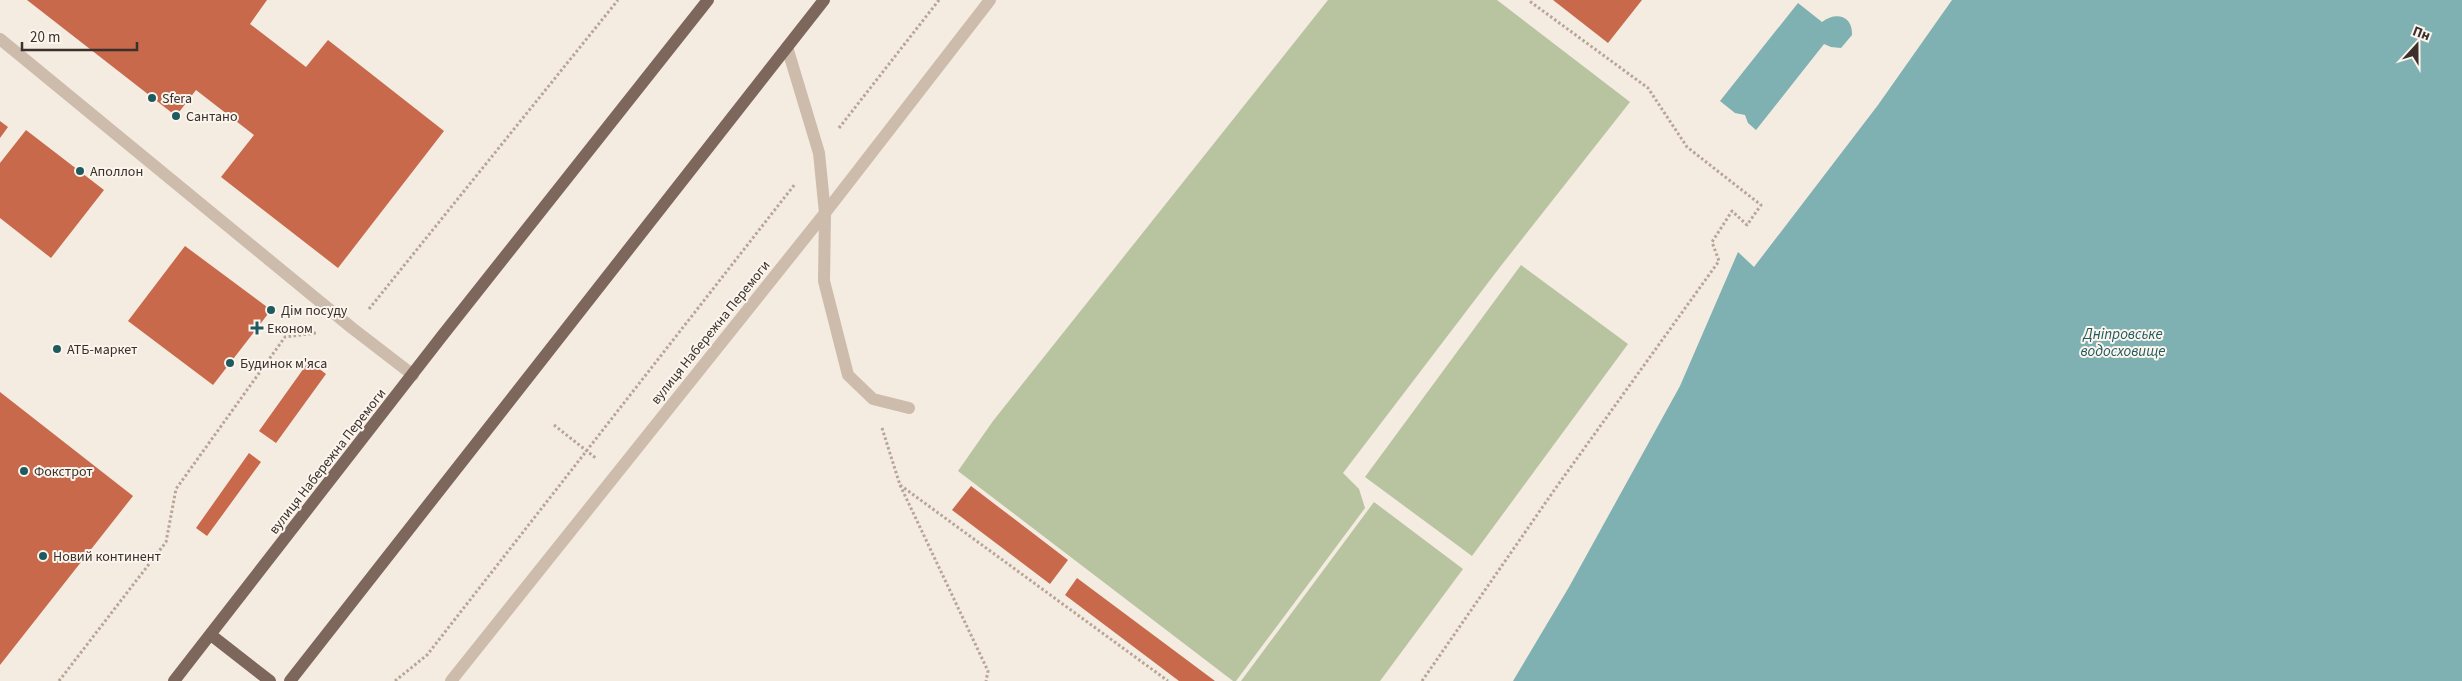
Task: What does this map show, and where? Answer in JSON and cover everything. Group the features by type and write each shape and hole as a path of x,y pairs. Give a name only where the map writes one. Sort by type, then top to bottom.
{"main road":[{"name":"вулиця Набережна Перемоги","path":"174,681 442,336 708,0"},
{"path":"290,681 824,0"},
{"path":"211,635 270,681"}],"street":[{"name":"вулиця Набережна Перемоги","path":"451,681 825,213 990,0"},
{"path":"0,39 352,328 413,375"},
{"path":"787,47 819,154 825,213 824,281 848,375 873,399 909,408"}],"path":[{"path":"395,681 428,655 586,450 939,0"},
{"path":"1422,681 1555,489 1719,261 1712,242 1732,211 1747,225 1761,205 1687,147 1648,88 1528,0"},
{"path":"873,399 900,485 988,671 986,681"},
{"path":"554,425 615,474"},
{"path":"900,485 1168,681"}],"green space":[{"path":"1328,0 1497,0 1630,102 1500,267 1343,473 1359,489 1365,508 1236,681 1233,681 958,471 993,421"},
{"path":"1521,265 1628,344 1472,556 1365,477"},
{"path":"1374,502 1463,569 1380,681 1241,681"}],"water":[{"name":"Дніпровське водосховище","path":"1952,0 2462,0 2462,681 1513,681 1569,587 1680,386 1738,252 1754,267 1878,105"},
{"path":"1798,3 1822,22 1833,17 1843,17 1850,23 1852,35 1841,48 1824,44 1756,130 1748,123 1745,115 1735,113 1720,101"}],"building":[{"path":"27,0 267,0 250,24 306,67 328,40 444,131 338,268 221,177 254,135 196,90 176,116"},
{"path":"1553,0 1642,0 1608,43"},
{"path":"0,121 8,127 0,138"},
{"path":"26,130 104,190 51,258 0,218 0,163"},
{"path":"185,246 271,310 213,385 128,321"},
{"path":"309,361 326,374 276,443 259,431"},
{"name":"Новий континент","path":"0,392 133,496 0,665"},
{"path":"249,453 261,462 207,536 196,528"},
{"path":"971,486 1068,560 1050,584 952,510"},
{"path":"1077,578 1215,681 1179,681 1065,595"}],"place":[{"name":"Sfera","path":"152,98"},
{"name":"Сантано","path":"176,116"},
{"name":"Аполлон","path":"80,171"},
{"name":"Дім посуду","path":"271,310"},
{"name":"Економ","path":"257,328"},
{"name":"АТБ-маркет","path":"57,349"},
{"name":"Будинок м'яса","path":"230,363"},
{"name":"Фокстрот","path":"24,471"},
{"name":"Новий континент","path":"43,556"}]}
